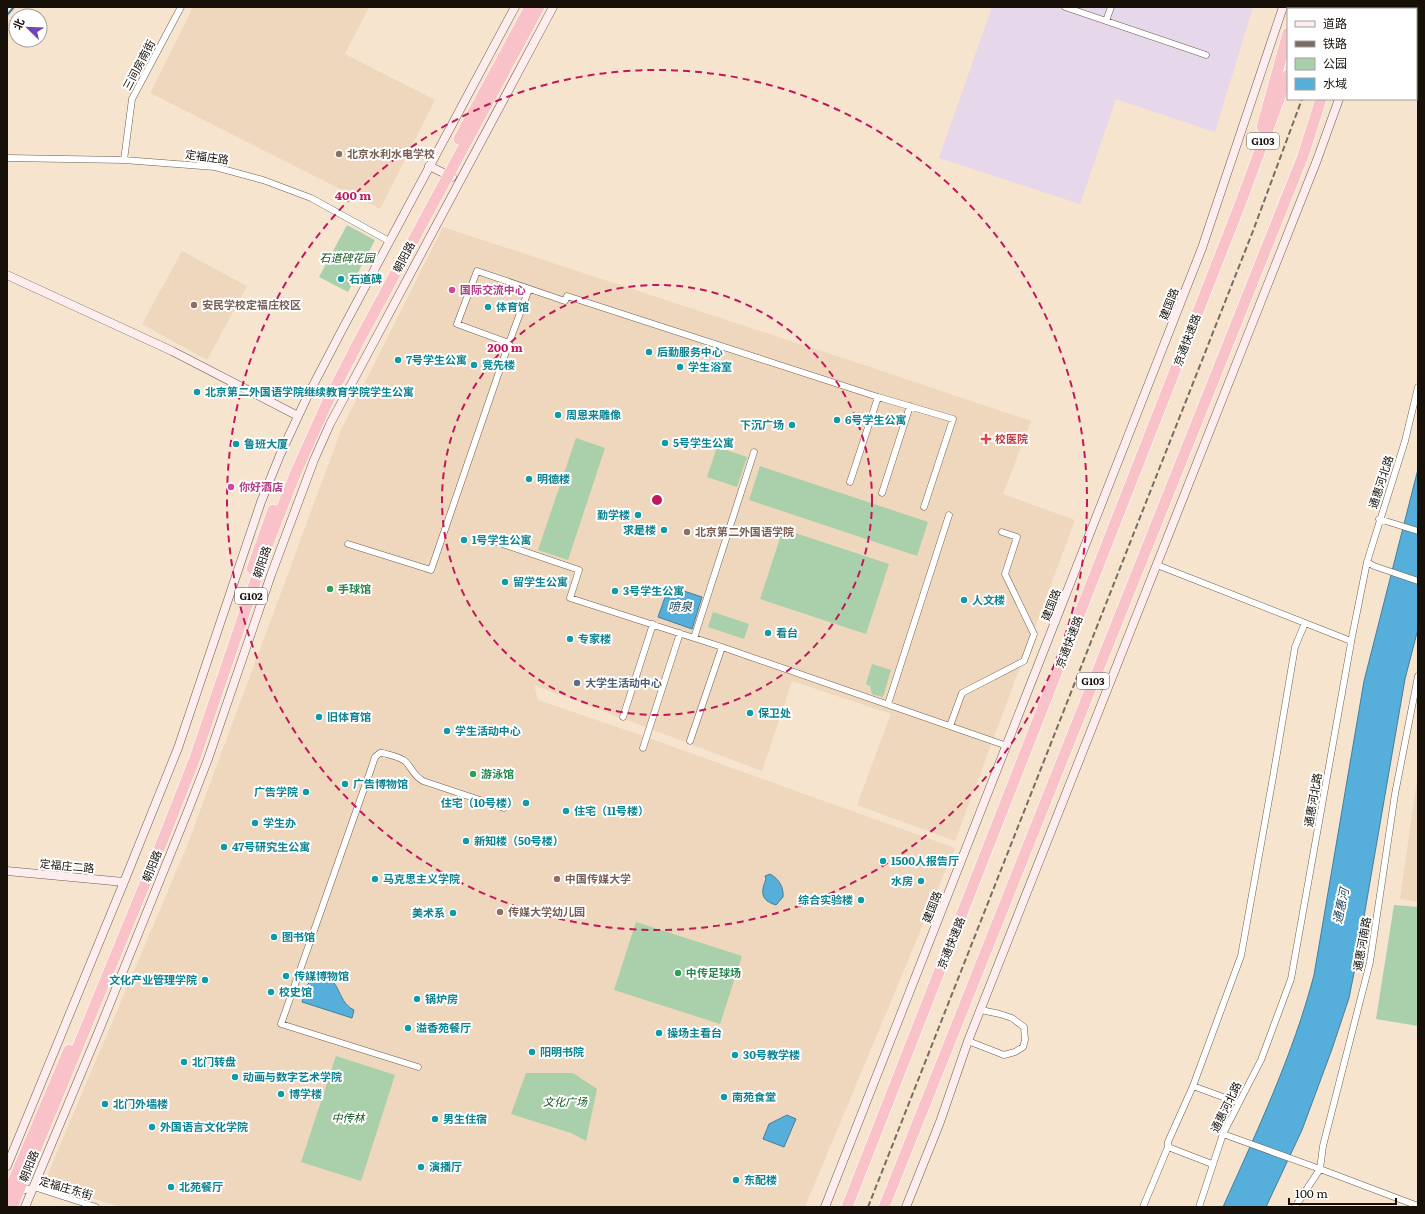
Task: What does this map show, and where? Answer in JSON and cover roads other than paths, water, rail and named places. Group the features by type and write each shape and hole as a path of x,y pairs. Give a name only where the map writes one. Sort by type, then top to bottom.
{"highway":[{"name":"朝阳路","path":"12,1207 189,773 268,546 296,472 327,403 530,7"},
{"name":"朝阳路","path":"7,1196 79,1026 188,755 261,543 289,469 320,400 337,368 539,7"},
{"path":"1238,207 1287,36"},
{"name":"京通快速路","path":"847,1207 1238,207 1287,78"},
{"name":"G103","path":"884,1207 1303,156 1321,100"},
{"path":"1303,156 1326,100"}],"street":[{"name":"三间房南街","path":"124,160 132,99 181,7"},
{"name":"朝阳路","path":"7,1166 178,748 261,502 298,416 389,241 515,7"},
{"name":"朝阳路","path":"26,1207 192,801 271,575 314,460 338,408 552,7"},
{"path":"1065,7 1206,55"},
{"path":"1106,21 1111,7"},
{"name":"建国路","path":"825,1207 1202,248 1283,7"},
{"path":"906,1207 940,1122 968,1041 1318,160 1339,100"},
{"name":"定福庄路","path":"8,160 124,160 215,167 263,180 311,198 389,241"},
{"path":"429,166 459,181"},
{"path":"509,343 457,324 477,271 565,300 567,296 953,419 924,507"},
{"path":"7,275 172,352 298,416"},
{"path":"348,544 431,570 529,289"},
{"name":"通惠河北路","path":"1199,1207 1223,1134 1261,1060 1291,979 1351,641 1367,562 1404,441 1418,387"},
{"path":"850,482 878,396"},
{"path":"882,493 910,406"},
{"path":"694,638 754,452"},
{"path":"888,704 949,515"},
{"path":"1379,519 1418,531"},
{"path":"950,726 962,693 1024,661 1034,634 1004,574 1017,537 1002,532"},
{"path":"485,538 579,570 570,598 722,647 1007,746"},
{"path":"1367,562 1374,566 1418,581"},
{"path":"1157,565 1351,641"},
{"path":"1143,1207 1168,1147 1168,1142 1194,1086 1241,956 1295,647 1305,623"},
{"path":"623,717 653,624"},
{"path":"643,748 680,633"},
{"path":"690,741 722,647"},
{"name":"通惠河南路","path":"1295,1207 1320,1169 1323,1146 1370,962 1395,794 1418,676"},
{"path":"418,1067 282,1024 377,754 383,753 403,760 416,777 423,781 504,808"},
{"name":"定福庄二路","path":"7,871 124,882"},
{"path":"968,1041 1004,1055 1015,1052 1023,1047 1025,1040 1024,1027 1012,1018 981,1010"},
{"path":"1194,1086 1239,1103"},
{"path":"1223,1134 1418,1206"},
{"path":"1168,1147 1212,1164"},
{"name":"定福庄东街","path":"7,1196 34,1187 96,1207"}],"water":[{"name":"通惠河","path":"1418,469 1418,629 1405,679 1349,998 1302,1130 1266,1207 1223,1207 1285,1064 1314,975 1364,681"},
{"name":"喷泉","path":"669,586 702,597 692,629 658,617"},
{"path":"770,874 776,878 783,890 783,897 776,905 767,901 763,895 763,888 766,879 765,876"},
{"path":"316,976 330,979 344,1001 354,1010 352,1018 302,1002 307,985"},
{"path":"787,1115 796,1119 784,1147 763,1139 769,1124"}],"waterway":[{"path":"7,15 14,7"}],"railway":[{"path":"868,1207 1253,231 1302,100"}],"place":[{"name":"北京水利水电学校","path":"339,154"},
{"name":"石道碑","path":"341,279"},
{"name":"国际交流中心","path":"452,290"},
{"name":"安民学校定福庄校区","path":"194,305"},
{"name":"体育馆","path":"488,307"},
{"name":"后勤服务中心","path":"649,352"},
{"name":"7号学生公寓","path":"398,360"},
{"name":"竞先楼","path":"474,365"},
{"name":"学生浴室","path":"680,367"},
{"name":"北京第二外国语学院继续教育学院学生公寓","path":"197,392"},
{"name":"周恩来雕像","path":"558,415"},
{"name":"6号学生公寓","path":"837,420"},
{"name":"下沉广场","path":"792,425"},
{"name":"校医院","path":"986,439"},
{"name":"5号学生公寓","path":"665,443"},
{"name":"鲁班大厦","path":"236,444"},
{"name":"明德楼","path":"529,479"},
{"name":"你好酒店","path":"231,487"},
{"name":"勤学楼","path":"638,515"},
{"name":"求是楼","path":"664,530"},
{"name":"北京第二外国语学院","path":"687,532"},
{"name":"1号学生公寓","path":"464,540"},
{"name":"留学生公寓","path":"505,582"},
{"name":"手球馆","path":"330,589"},
{"name":"3号学生公寓","path":"615,591"},
{"name":"人文楼","path":"964,600"},
{"name":"看台","path":"768,633"},
{"name":"专家楼","path":"570,639"},
{"name":"大学生活动中心","path":"577,683"},
{"name":"保卫处","path":"750,713"},
{"name":"旧体育馆","path":"319,717"},
{"name":"学生活动中心","path":"447,731"},
{"name":"游泳馆","path":"473,774"},
{"name":"广告博物馆","path":"345,784"},
{"name":"广告学院","path":"306,792"},
{"name":"住宅（10号楼）","path":"526,803"},
{"name":"住宅（11号楼）","path":"566,811"},
{"name":"学生办","path":"255,823"},
{"name":"新知楼（50号楼）","path":"466,841"},
{"name":"47号研究生公寓","path":"224,847"},
{"name":"1500人报告厅","path":"883,861"},
{"name":"马克思主义学院","path":"375,879"},
{"name":"中国传媒大学","path":"557,879"},
{"name":"水房","path":"921,881"},
{"name":"综合实验楼","path":"861,900"},
{"name":"传媒大学幼儿园","path":"500,912"},
{"name":"美术系","path":"453,913"},
{"name":"图书馆","path":"274,937"},
{"name":"中传足球场","path":"678,973"},
{"name":"传媒博物馆","path":"286,976"},
{"name":"文化产业管理学院","path":"205,980"},
{"name":"校史馆","path":"271,992"},
{"name":"锅炉房","path":"417,999"},
{"name":"溢香苑餐厅","path":"408,1028"},
{"name":"操场主看台","path":"659,1033"},
{"name":"阳明书院","path":"532,1052"},
{"name":"30号教学楼","path":"735,1055"},
{"name":"北门转盘","path":"184,1062"},
{"name":"动画与数字艺术学院","path":"235,1077"},
{"name":"博学楼","path":"281,1094"},
{"name":"南苑食堂","path":"724,1097"},
{"name":"北门外墙楼","path":"105,1104"},
{"name":"男生住宿","path":"435,1119"},
{"name":"外国语言文化学院","path":"152,1127"},
{"name":"演播厅","path":"421,1167"},
{"name":"东配楼","path":"736,1180"},
{"name":"北苑餐厅","path":"171,1187"}],"park label":[{"name":"石道碑花园","path":"347,258"},
{"name":"文化广场","path":"565,1102"},
{"name":"中传林","path":"348,1118"}]}
